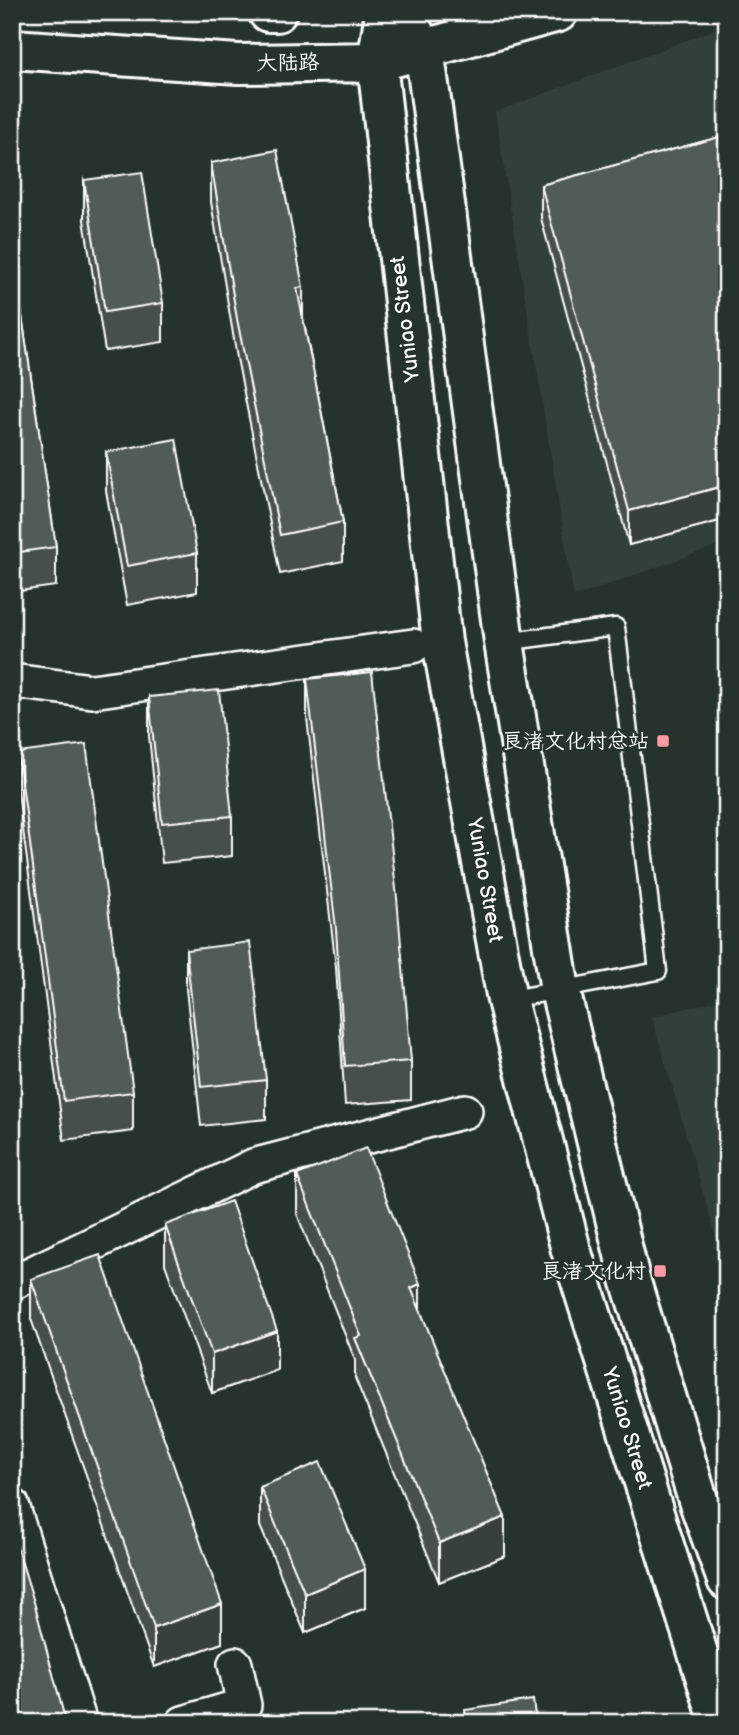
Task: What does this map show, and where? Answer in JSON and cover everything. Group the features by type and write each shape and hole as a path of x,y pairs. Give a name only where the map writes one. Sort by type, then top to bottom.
{"main road":[{"path":"268,12 276,12"},
{"name":"Yuniao Street","path":"386,12 377,61 442,642 506,1000 571,1250 720,1723"},
{"path":"400,12 424,48 504,642 560,990 630,1279 698,1500 727,1580"},
{"name":"大陆路","path":"12,49 238,64 377,61 558,12"}],"street":[{"path":"12,681 92,691 414,646"},
{"path":"12,1283 253,1166 465,1111"},
{"path":"12,1504 80,1723"},
{"path":"183,1723 244,1705 235,1664"}],"lane":[{"path":"504,642 616,627 658,971 506,1000"}],"shaded area":[{"path":"727,25 727,542 574,597 495,112"},
{"path":"727,998 727,1276 652,1017"}],"building":[{"path":"727,135 727,485 629,511 541,185"},
{"path":"277,150 303,287 297,288 343,522 280,535 237,319 211,163"},
{"path":"142,172 163,303 105,312 84,180"},
{"path":"12,248 56,547 12,553"},
{"path":"176,439 197,553 127,566 106,452"},
{"path":"372,672 397,898 411,1061 345,1066 336,929 307,679"},
{"path":"219,690 232,816 162,823 149,697"},
{"path":"86,744 133,1092 64,1101 18,753"},
{"path":"250,942 266,1080 201,1087 186,950"},
{"path":"366,1148 420,1284 411,1288 505,1517 439,1543 355,1338 361,1336 297,1175"},
{"path":"231,1201 277,1331 212,1354 165,1225"},
{"path":"100,1255 222,1604 154,1628 31,1279"},
{"path":"320,1462 365,1569 305,1594 260,1487"},
{"path":"12,1531 34,1602 66,1723 12,1723"},
{"path":"533,1700 536,1723 466,1723 465,1710"}],"place":[{"name":"良渚文化村总站","path":"663,741"},
{"name":"良渚文化村","path":"660,1271"}]}
